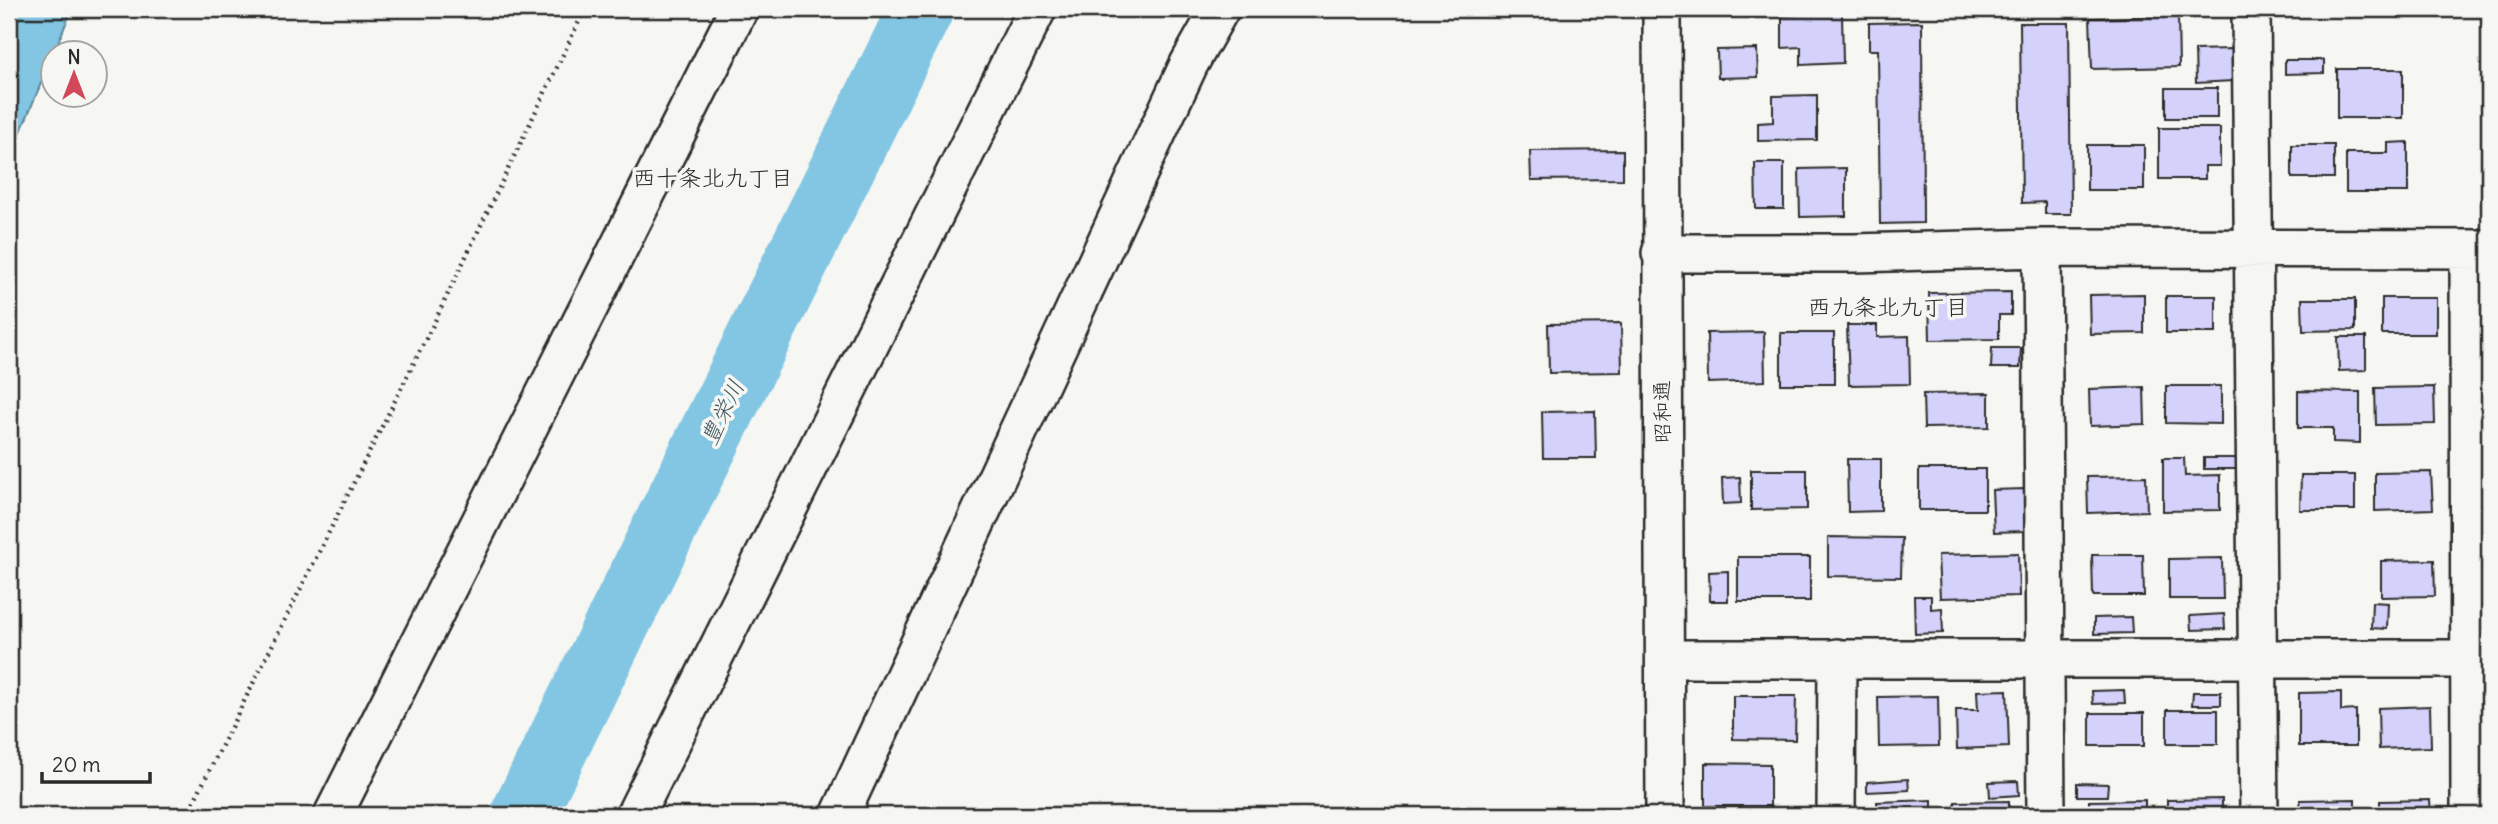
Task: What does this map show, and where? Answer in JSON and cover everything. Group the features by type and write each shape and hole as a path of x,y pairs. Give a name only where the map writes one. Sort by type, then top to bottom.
{"street":[{"path":"333,815 739,9"},
{"path":"635,815 1037,9"},
{"path":"839,815 1189,64 1220,9"},
{"name":"昭和通","path":"1662,9 1665,815"},
{"path":"2251,9 2259,815"},
{"path":"1661,253 1854,253 2042,248 2479,249 2479,659 2470,815"},
{"path":"2042,248 2046,815"},
{"path":"1836,815 1837,658"},
{"path":"1665,659 2479,659"}],"path":[{"path":"187,815 433,325 585,9"}],"water":[{"path":"9,9 72,9 60,38 38,38 38,90 9,160"}],"building":[{"path":"1842,13 1843,63 1801,65 1801,47 1782,48 1782,16"},
{"path":"2178,16 2179,67 2092,69 2090,18"},
{"path":"1922,22 1923,223 1880,224 1878,50 1869,50 1869,23"},
{"path":"2020,23 2069,23 2071,214 2045,214 2045,202 2022,203"},
{"path":"1757,49 1758,77 1718,78 1717,50"},
{"path":"2232,49 2233,81 2196,83 2195,50"},
{"path":"2285,60 2324,60 2324,73 2285,74"},
{"path":"2337,69 2403,69 2403,118 2337,118"},
{"path":"2166,88 2217,88 2217,118 2166,118"},
{"path":"1817,95 1817,140 1758,141 1758,123 1773,122 1773,96"},
{"path":"2159,128 2220,128 2220,166 2205,166 2205,179 2159,179"},
{"path":"2408,142 2408,192 2346,192 2346,153 2388,153 2388,143"},
{"path":"2087,145 2144,145 2144,190 2087,190"},
{"path":"2292,145 2334,145 2334,178 2292,178"},
{"path":"1623,150 1623,179 1531,180 1530,151"},
{"path":"1755,163 1784,163 1784,209 1756,209"},
{"path":"1846,168 1846,216 1800,217 1799,169"},
{"path":"2011,292 2011,315 1999,315 1999,339 1930,340 1929,293"},
{"path":"2144,294 2144,333 2090,334 2089,295"},
{"path":"2166,296 2216,296 2216,333 2166,333"},
{"path":"2382,298 2436,298 2436,334 2382,334"},
{"path":"2302,299 2355,299 2355,330 2303,331"},
{"path":"1621,323 1622,372 1549,373 1548,324"},
{"path":"1847,325 1877,325 1877,337 1909,336 1910,384 1849,385"},
{"path":"1764,332 1765,381 1708,383 1707,333"},
{"path":"1781,333 1834,333 1834,384 1781,384"},
{"path":"2338,337 2366,337 2366,370 2339,371"},
{"path":"1992,348 2021,348 2020,368 1991,368"},
{"path":"2166,386 2221,386 2221,424 2166,423"},
{"path":"2144,387 2145,424 2090,426 2089,389"},
{"path":"2434,387 2435,424 2376,425 2375,388"},
{"path":"2298,391 2360,392 2360,443 2333,442 2333,428 2298,428"},
{"path":"1989,393 1989,427 1924,428 1923,394"},
{"path":"1595,411 1596,458 1543,458 1542,412"},
{"path":"2163,458 2184,458 2185,476 2220,475 2220,510 2163,511"},
{"path":"2204,458 2236,458 2236,469 2204,469"},
{"path":"1847,459 1881,459 1881,511 1848,512"},
{"path":"1919,469 1985,469 1985,510 1919,510"},
{"path":"1751,470 1807,470 1807,509 1751,510"},
{"path":"2431,472 2433,509 2375,511 2375,473"},
{"path":"2301,475 2355,475 2355,510 2300,510"},
{"path":"2146,476 2147,511 2088,513 2087,477"},
{"path":"1740,477 1741,503 1723,504 1722,478"},
{"path":"2024,489 2026,531 1994,532 1992,490"},
{"path":"1828,537 1902,538 1901,577 1828,576"},
{"path":"2018,553 2019,596 1940,598 1938,555"},
{"path":"2092,555 2143,555 2144,596 2093,596"},
{"path":"1738,557 1810,557 1810,601 1738,601"},
{"path":"2222,558 2223,599 2169,599 2169,559"},
{"path":"2434,560 2435,596 2381,597 2381,561"},
{"path":"1728,571 1728,601 1710,601 1709,572"},
{"path":"1914,596 1931,596 1931,609 1942,608 1943,633 1915,634"},
{"path":"2372,602 2388,603 2387,629 2371,628"},
{"path":"2224,614 2225,629 2191,630 2190,616"},
{"path":"2131,617 2132,633 2094,634 2094,618"},
{"path":"2007,690 2009,747 1957,749 1956,710 1978,710 1977,691"},
{"path":"2124,690 2125,703 2093,704 2092,691"},
{"path":"2193,692 2221,692 2221,705 2192,705"},
{"path":"2341,692 2341,711 2356,710 2356,746 2299,746 2299,693"},
{"path":"1733,696 1796,696 1795,740 1733,739"},
{"path":"1938,696 1939,746 1879,747 1878,697"},
{"path":"2430,706 2431,747 2379,749 2378,708"},
{"path":"2167,710 2218,710 2218,744 2167,744"},
{"path":"2090,713 2144,713 2144,746 2090,746"},
{"path":"1705,763 1770,764 1770,806 1705,806"},
{"path":"1908,779 1909,790 1867,792 1867,782"},
{"path":"2018,781 2019,795 1990,797 1989,782"},
{"path":"2077,783 2108,784 2107,796 2077,796"},
{"path":"2222,799 2222,815 2167,815 2167,800"},
{"path":"2355,799 2355,815 2300,815 2300,800"},
{"path":"1932,800 1932,815 1878,815 1877,802"},
{"path":"2145,800 2145,815 2089,815 2089,801"},
{"path":"2430,800 2431,815 2380,815 2380,801"},
{"path":"2009,801 2009,815 1955,815 1955,802"}],"waterway":[{"name":"豊栄川","path":"523,815 921,9"}],"district":[{"name":"西十条北九丁目","path":"713,177"},
{"name":"西九条北九丁目","path":"1888,306"}]}
